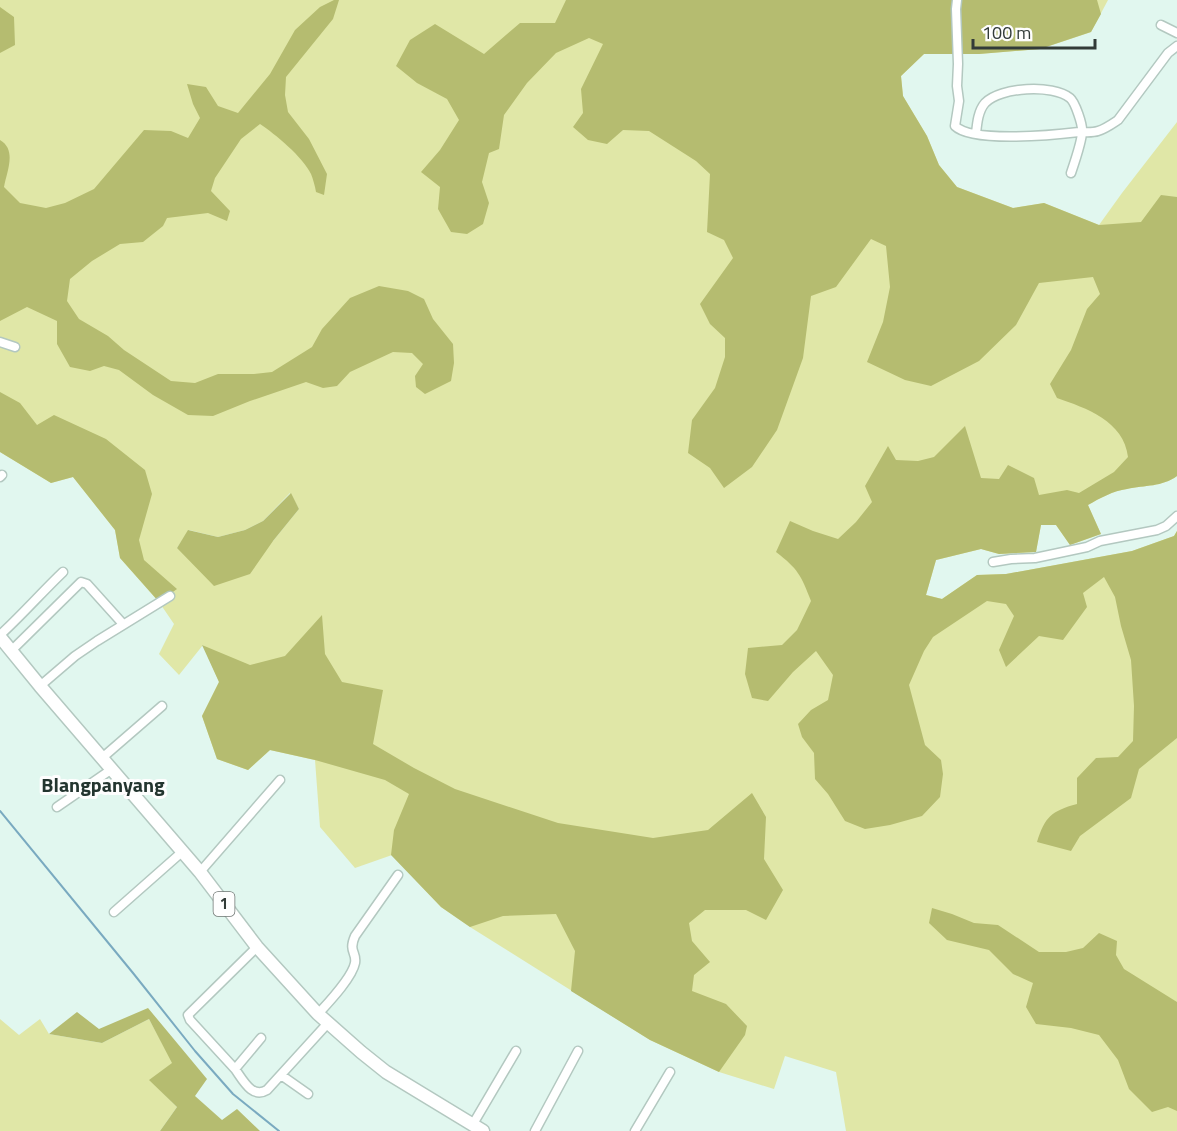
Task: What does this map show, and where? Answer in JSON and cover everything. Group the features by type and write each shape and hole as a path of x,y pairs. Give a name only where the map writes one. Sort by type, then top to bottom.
{"highway":[{"name":"1","path":"0,636 40,686 200,872 257,947 318,1014 386,1072 478,1128"}],"street":[{"path":"957,0 959,100 955,126 976,134 1005,137 1041,136 1097,131 1109,126 1118,120 1168,53 1177,46"},
{"path":"1161,25 1177,33"},
{"path":"976,134 978,118 984,104 992,97 1040,88 1066,95 1072,99 1083,132 1071,173"},
{"path":"0,342 15,347"},
{"path":"993,562 1011,558 1035,558 1087,547 1100,541 1157,530 1166,526 1177,516"},
{"path":"0,636 63,572"},
{"path":"11,651 81,582 87,584 123,624"},
{"path":"40,686 75,656 170,596"},
{"path":"102,758 162,706"},
{"path":"57,807 112,769"},
{"path":"200,872 280,780"},
{"path":"114,912 182,852"},
{"path":"318,1014 354,968 356,961 352,943 355,936 398,875"},
{"path":"257,947 188,1015 248,1088 264,1092 328,1023"},
{"path":"235,1070 261,1038"},
{"path":"478,1128 516,1051"},
{"path":"535,1131 578,1051"},
{"path":"635,1131 670,1072"},
{"path":"281,1075 308,1094"}],"green space":[{"path":"0,0 1108,0 1091,32 1040,49 979,54 924,54 901,76 903,96 927,136 939,165 957,187 1013,208 1044,203 1099,225 1177,122 1177,476 1159,484 1117,491 1088,505 1101,534 1070,545 1056,525 1041,525 1036,552 999,554 981,549 936,560 926,595 942,599 977,575 1006,574 1132,551 1174,536 1177,531 1177,1131 846,1131 836,1072 785,1056 774,1089 719,1072 650,1040 441,907 392,855 355,868 320,827 315,760 270,750 248,770 217,759 202,716 219,682 203,645 179,675 159,654 174,624 159,602 120,558 115,530 73,477 51,483 0,452","holes":["290,493 299,509 273,541 177,548 189,530 218,537 245,530 263,521"]},
{"path":"339,0 333,19 286,77 285,95 288,112 309,139 327,174 324,195 316,192 311,174 302,160 260,124 241,139 215,178 211,191 230,211 227,221 208,213 167,218 163,226 143,242 120,244 92,261 70,279 67,301 79,319 108,336 124,350 171,381 195,383 218,374 272,372 312,347 322,329 350,298 379,286 408,291 424,299 433,319 453,344 454,363 451,381 425,394 416,387 415,376 423,364 412,353 393,352 350,372 337,386 323,388 306,382 213,416 188,415 153,395 119,370 104,366 90,371 70,367 57,344 57,321 27,307 0,321 0,140 5,144 10,155 4,187 20,203 46,208 65,203 94,189 144,130 171,131 188,138 200,118 187,84 206,87 218,106 238,113 270,74 295,30 320,7"},
{"path":"566,0 1097,0 1101,14 1091,32 1040,49 979,54 924,54 901,76 903,96 927,136 939,165 957,187 1013,208 1044,203 1099,225 1141,222 1161,195 1177,197 1177,476 1159,484 1117,491 1088,505 1101,534 1070,545 1056,525 1041,525 1036,552 999,554 981,549 936,560 926,595 942,599 977,575 1006,574 1132,551 1174,536 1177,531 1177,738 1139,769 1131,798 1080,836 1071,851 1037,842 1043,826 1050,816 1061,809 1077,804 1077,778 1096,758 1118,757 1133,741 1134,706 1131,660 1115,597 1104,577 1083,593 1087,607 1063,640 1039,636 1006,667 999,650 1014,616 1006,604 987,601 933,637 909,685 925,745 941,760 943,774 940,797 922,816 890,825 865,829 845,821 828,794 815,779 814,753 802,737 798,724 811,710 828,700 833,675 816,651 793,672 768,701 752,698 745,674 748,648 782,645 797,630 811,601 798,573 776,552 790,521 838,539 872,502 865,486 888,446 896,460 918,461 934,457 965,426 981,478 999,479 1008,465 1034,478 1039,495 1067,490 1079,493 1114,472 1128,457 1125,445 1111,425 1080,406 1057,398 1050,384 1071,350 1087,309 1100,294 1093,277 1039,283 1016,325 979,361 931,386 905,380 867,362 883,322 890,287 886,246 871,239 836,287 811,296 803,358 777,430 752,467 724,488 710,468 688,453 692,420 715,388 725,357 725,338 710,324 700,304 733,258 724,240 707,232 710,174 696,161 649,131 623,130 607,144 588,140 573,127 583,113 581,89 603,44 589,38 556,53 527,83 504,115 499,149 489,153 482,182 489,203 483,224 467,234 451,232 438,209 440,187 421,172 440,150 459,120 447,99 417,83 396,66 410,40 435,24 484,54 520,23 555,23"},
{"path":"0,7 14,17 15,45 0,53"},
{"path":"0,392 20,403 37,425 54,415 106,439 145,470 152,494 139,540 144,560 177,589 159,602 120,558 115,530 73,477 51,483 0,452"},
{"path":"291,493 299,509 250,574 214,586 177,548 188,530 218,537 245,530 263,521"},
{"path":"322,615 325,654 342,682 383,690 373,744 455,789 558,823 653,838 708,830 752,793 766,817 764,859 783,890 766,920 746,910 705,910 689,923 692,941 710,962 694,975 692,991 726,1004 747,1026 745,1035 719,1072 650,1040 571,991 575,951 556,914 503,916 470,927 441,907 391,855 394,830 409,794 385,780 270,750 248,770 217,759 202,716 219,682 202,645 250,665 285,656"},
{"path":"932,908 974,923 998,925 1039,952 1066,952 1083,948 1099,933 1117,941 1116,955 1124,969 1177,1002 1177,1111 1168,1107 1152,1112 1129,1089 1118,1060 1099,1035 1071,1028 1036,1024 1026,1007 1033,983 1013,974 989,950 947,940 929,923"},
{"path":"148,1008 207,1079 195,1096 222,1120 237,1109 260,1131 160,1131 177,1107 149,1080 172,1063 149,1019 102,1043 49,1034 77,1012 99,1029"},
{"path":"0,1019 19,1035 40,1019 49,1034 102,1043 149,1019 173,1063 150,1080 177,1107 160,1131 0,1131"}],"waterway":[{"path":"0,811 195,1051 233,1094 279,1131"}],"district":[{"name":"Blangpanyang","path":"103,785"}]}
